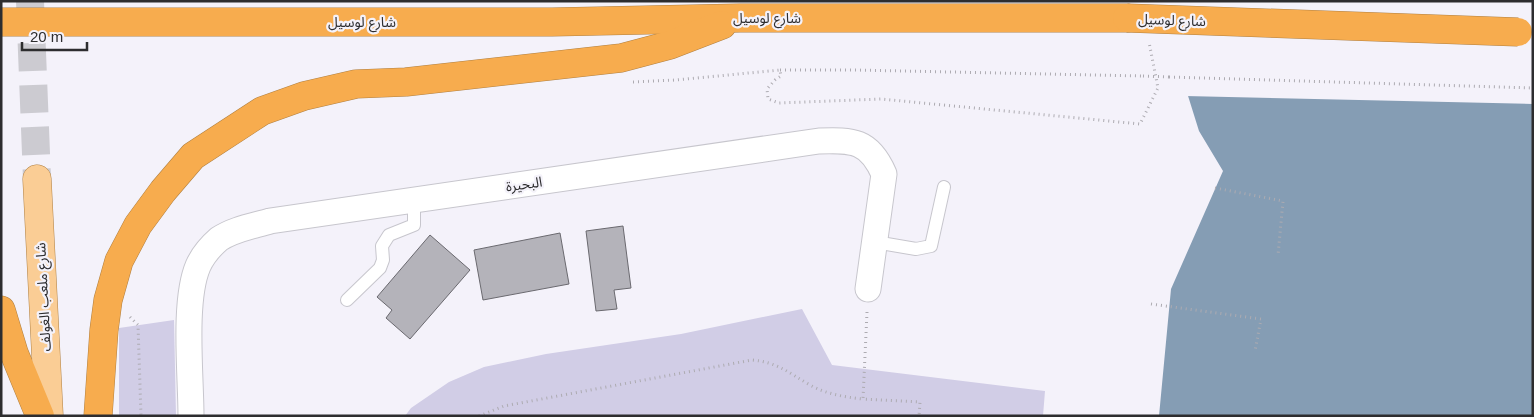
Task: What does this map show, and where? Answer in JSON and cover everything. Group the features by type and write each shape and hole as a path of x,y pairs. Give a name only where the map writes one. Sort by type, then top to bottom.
{"highway":[{"name":"شارع لوسيل","path":"1,22 552,22 740,18 1127,18 1528,34"},
{"path":"98,416 108,300 119,261 138,225 163,191 193,156 262,111 304,96 356,84 406,82 621,58 670,45 740,18"},
{"path":"1,310 14,353 40,416"}],"main road":[{"name":"شارع ملعب الغولف","path":"37,179 49,416"}],"street":[{"name":"البحيرة","path":"191,416 190,298 198,267 207,252 219,240 239,230 270,221 819,141 848,141 863,146 877,158 884,174 868,289"}],"lane":[{"path":"875,242 916,249 931,246 944,187"},
{"path":"347,300 380,268 383,260 382,246 389,235 414,225 414,200"}],"path":[{"path":"780,70 781,76 767,89 768,100 779,104 800,101 881,99 1140,124 1158,88"},
{"path":"628,82 676,80 780,70 854,70 1143,76 1533,88"},
{"path":"1215,188 1283,201 1278,255"},
{"path":"863,399 868,289"},
{"path":"1151,304 1261,319 1255,352"},
{"path":"127,312 138,325 141,416"},
{"path":"478,416 504,406 752,360 766,361 783,368 832,395 863,399 920,402 918,416"}],"shaded area":[{"path":"802,309 832,365 1045,391 1043,416 405,416 411,408 449,382 484,367 546,354 681,334"},
{"path":"174,320 176,416 119,416 119,328"}],"water":[{"path":"1533,1 1533,416 1159,416 1171,289 1223,171 1199,131 1184,83"}],"pier":[{"path":"1161,1 1533,1 1533,104 1185,96"}],"building":[{"path":"623,226 631,288 614,290 617,309 596,311 586,231"},
{"path":"560,233 569,284 483,300 474,250"},
{"path":"430,235 470,270 410,339 386,318 392,310 377,297"}],"tunnel":[{"path":"30,1 37,179"}]}
